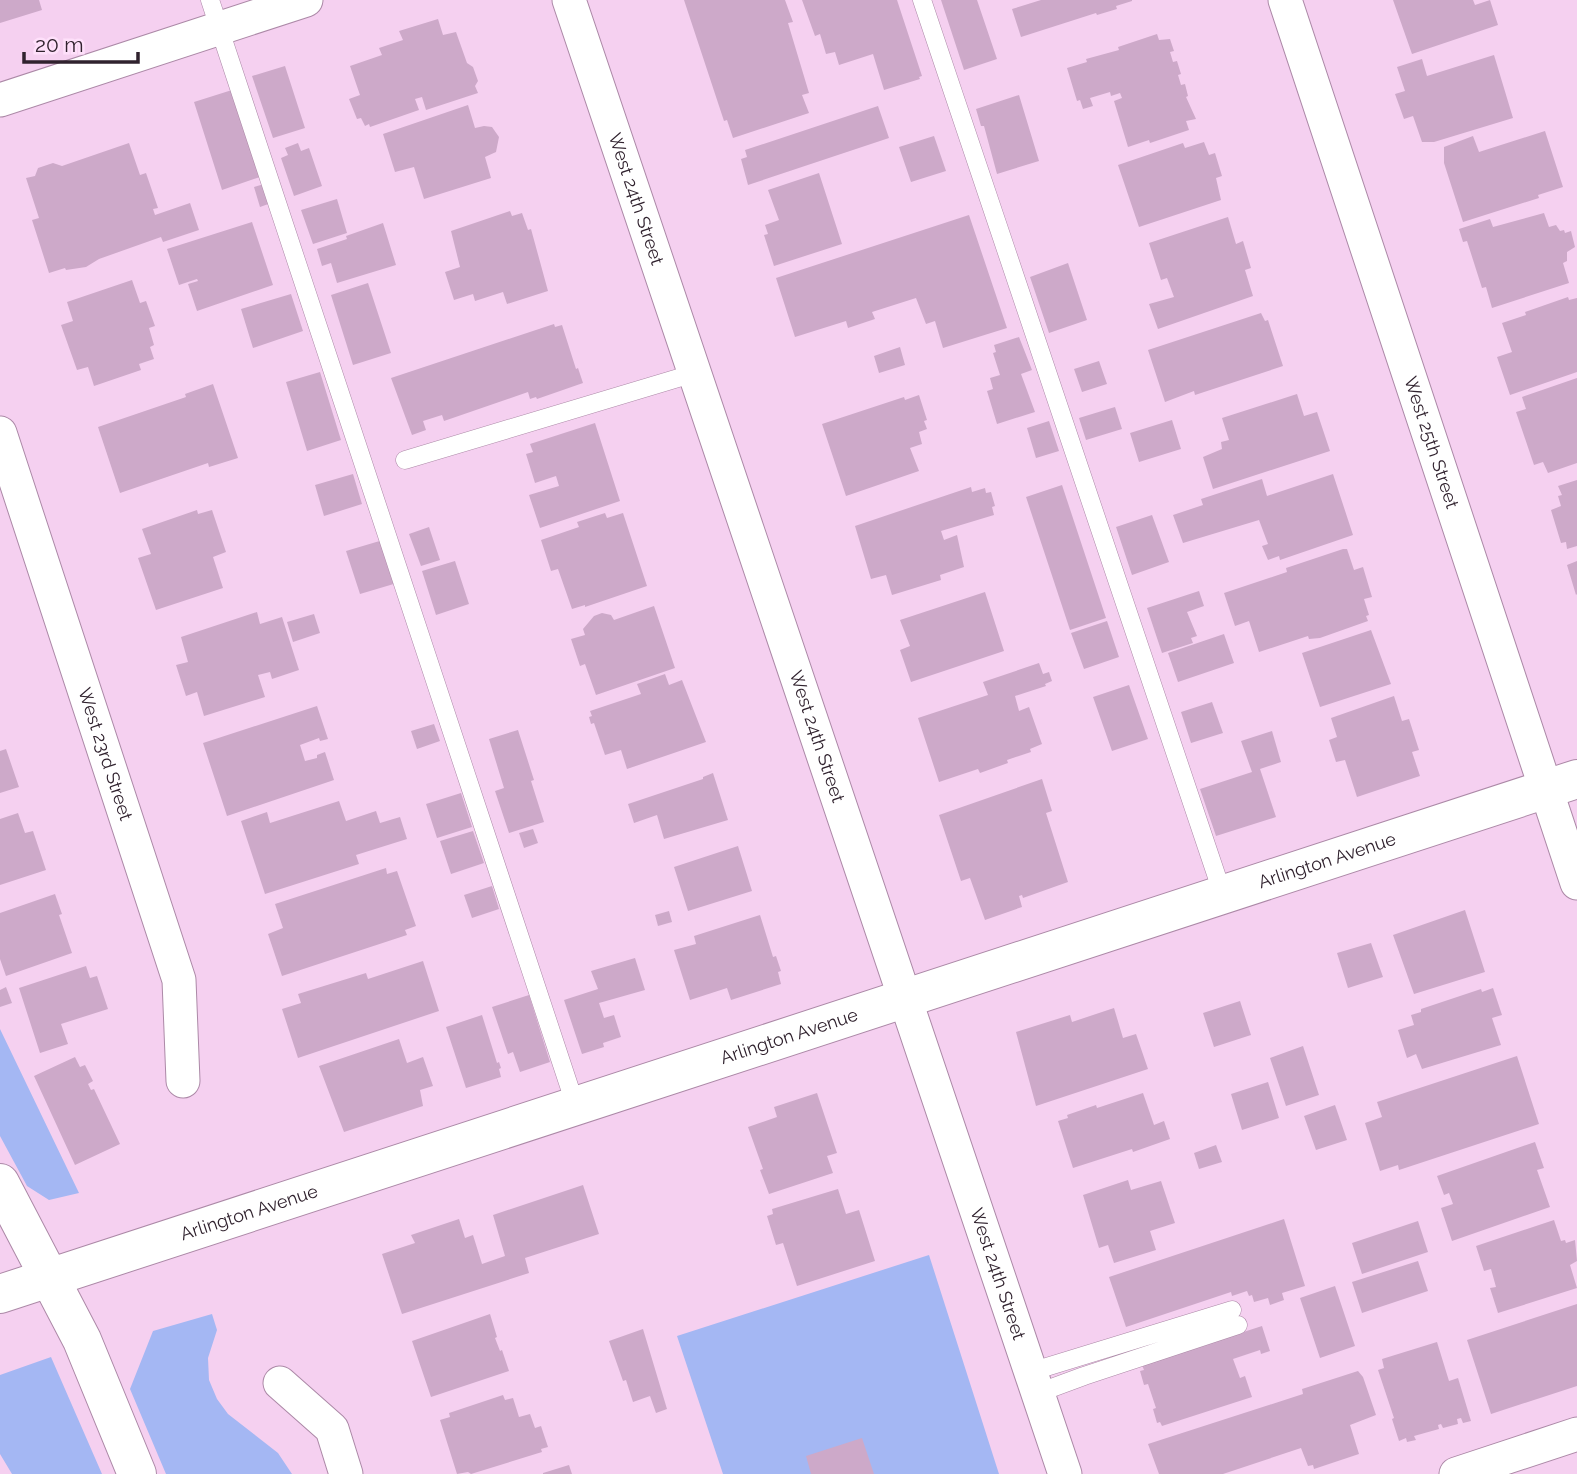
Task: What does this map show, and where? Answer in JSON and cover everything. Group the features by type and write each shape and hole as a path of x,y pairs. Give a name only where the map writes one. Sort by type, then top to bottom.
{"main road":[{"name":"Arlington Avenue","path":"4,1293 1562,784"},
{"path":"0,1183 82,1340 137,1474"}],"street":[{"path":"0,100 215,14 306,0"},
{"name":"West 24th Street","path":"569,0 1065,1474"},
{"name":"West 25th Street","path":"1285,0 1562,784 1577,883"},
{"name":"West 23rd Street","path":"0,433 179,981 183,1081"},
{"path":"280,1383 332,1429 346,1474"},
{"path":"1456,1474 1577,1434"}],"lane":[{"path":"922,0 1223,895"},
{"path":"215,14 576,1107"},
{"path":"405,460 695,373"},
{"path":"1034,1382 1235,1318"}],"shaded area":[{"path":"0,1029 79,1193 49,1200 27,1186 0,1136"},
{"path":"929,1255 999,1474 723,1474 677,1336"},
{"path":"212,1314 217,1330 208,1358 209,1380 217,1399 228,1414 278,1453 292,1474 166,1474 130,1389 153,1331"},
{"path":"51,1357 102,1474 12,1474 0,1454 0,1375"}],"building":[{"path":"0,0 39,0 42,10 0,23"},
{"path":"684,0 785,0 793,22 788,23 809,93 802,95 809,113 733,138 727,120 724,121"},
{"path":"802,0 897,0 922,76 920,79 884,90 873,54 839,65 835,52 826,54 820,34 815,36"},
{"path":"941,0 977,0 997,59 964,70"},
{"path":"1041,0 1132,1 1116,6 1117,9 1021,37 1012,9"},
{"path":"1393,0 1473,0 1475,5 1490,0 1498,25 1412,54"},
{"path":"438,19 443,35 456,32 467,63 473,67 478,81 475,86 478,93 426,110 422,97 415,99 419,110 370,127 369,124 365,126 361,118 357,119 349,99 360,95 350,66 382,55 379,48 403,40 399,31"},
{"path":"1157,34 1159,40 1170,39 1174,51 1170,52 1173,62 1177,61 1181,85 1185,84 1186,97 1196,119 1186,121 1189,130 1128,147 1114,101 1122,98 1120,93 1111,96 1110,92 1090,98 1093,106 1083,109 1080,100 1077,101 1067,68"},
{"path":"1494,55 1513,118 1434,142 1422,142 1413,116 1404,119 1395,94 1405,91 1397,67 1422,59 1427,76"},
{"path":"285,66 305,128 273,138 252,76"},
{"path":"232,90 260,177 222,190 194,102"},
{"path":"1019,95 1039,161 997,174 984,126 981,126 976,109"},
{"path":"468,105 475,128 492,127 499,137 496,152 485,157 491,178 424,199 414,167 395,172 383,134"},
{"path":"878,106 889,138 748,185 741,159 747,157 745,150"},
{"path":"1545,131 1563,187 1538,195 1539,198 1463,222 1444,163 1444,147 1473,136 1479,152"},
{"path":"934,136 946,171 911,182 899,147"},
{"path":"1204,142 1209,155 1215,153 1222,176 1216,178 1221,200 1139,227 1118,165 1183,143 1185,148"},
{"path":"129,143 140,175 146,173 158,208 153,209 155,215 190,203 199,230 163,242 161,237 99,259 86,267 65,268 49,273 32,220 39,218 26,178 35,176 38,168 53,163 62,166"},
{"path":"298,143 301,151 309,148 322,186 294,196 281,158 288,155 285,148"},
{"path":"819,173 842,244 774,266 764,235 768,234 765,225 779,220 768,190"},
{"path":"264,184 271,203 260,207 254,187"},
{"path":"337,199 347,233 313,244 301,210"},
{"path":"510,211 512,216 522,213 528,230 531,229 548,291 507,304 503,292 475,301 473,294 454,300 445,272 460,267 451,231"},
{"path":"1544,213 1549,227 1556,225 1565,233 1571,231 1575,247 1567,252 1567,261 1563,263 1569,283 1492,308 1486,287 1482,288 1467,241 1463,242 1459,229 1490,219 1493,227"},
{"path":"969,215 1007,328 943,348 935,321 926,324 916,298 872,312 875,319 848,328 846,321 795,337 776,278"},
{"path":"1228,217 1236,244 1243,241 1251,268 1245,270 1253,296 1158,329 1149,304 1174,297 1167,278 1161,280 1149,243"},
{"path":"252,222 273,285 197,311 188,284 198,281 197,279 179,285 167,249"},
{"path":"383,223 396,265 337,283 331,263 322,266 317,249"},
{"path":"1068,263 1087,320 1049,333 1030,277"},
{"path":"132,280 140,303 146,301 155,326 149,328 154,345 150,347 154,359 139,364 141,370 94,386 88,367 77,370 61,325 73,321 67,302"},
{"path":"368,283 391,353 353,365 331,295"},
{"path":"291,294 303,331 253,348 241,309"},
{"path":"1568,297 1569,300 1577,298 1577,372 1510,395 1497,357 1512,352 1502,323"},
{"path":"1261,313 1265,321 1268,320 1283,366 1165,402 1148,350"},
{"path":"554,324 555,327 562,325 583,383 537,399 530,399 528,392 444,421 442,415 423,421 426,430 412,435 391,378"},
{"path":"1019,337 1032,370 1021,374 1035,412 997,424 987,391 993,389 990,378 1000,375 993,353 996,352 994,345"},
{"path":"900,347 905,365 879,373 874,356"},
{"path":"1099,361 1107,384 1082,392 1074,369"},
{"path":"320,372 341,440 307,451 286,382"},
{"path":"1577,378 1577,463 1548,473 1543,462 1534,465 1516,412 1526,409 1522,397"},
{"path":"213,384 238,458 209,467 208,463 120,493 98,427 186,397 185,394"},
{"path":"1297,394 1304,416 1317,412 1330,451 1213,489 1203,457 1222,449 1221,442 1229,440 1222,418"},
{"path":"919,395 927,429 919,432 922,444 910,448 919,471 846,496 822,424 904,397 905,400"},
{"path":"1115,407 1122,429 1086,440 1079,418"},
{"path":"1172,420 1181,449 1139,462 1130,433"},
{"path":"1049,421 1059,451 1036,458 1027,428"},
{"path":"595,423 620,501 540,528 529,495 559,486 556,476 535,483 526,454 533,452 530,444"},
{"path":"353,474 362,504 324,516 315,485"},
{"path":"1333,474 1353,535 1280,560 1279,556 1268,560 1262,546 1268,544 1259,520 1183,543 1173,515 1203,505 1201,499 1262,479 1267,496"},
{"path":"1577,480 1577,546 1567,549 1566,542 1561,543 1551,510 1561,506 1558,496 1562,495 1558,486"},
{"path":"1062,485 1106,618 1070,630 1026,497"},
{"path":"971,487 972,492 985,488 986,493 991,492 995,506 992,507 994,515 941,531 944,540 957,535 964,567 940,575 941,580 892,595 886,575 871,579 855,526"},
{"path":"197,510 198,514 212,510 226,552 213,557 223,588 156,610 138,558 151,554 142,529"},
{"path":"605,513 607,518 623,513 647,586 572,609 558,569 551,571 541,540 579,527 577,522"},
{"path":"1152,515 1169,562 1132,575 1116,527"},
{"path":"429,527 440,560 421,566 409,534"},
{"path":"383,540 397,583 360,594 346,551"},
{"path":"1347,549 1354,570 1363,567 1372,597 1364,599 1368,621 1320,638 1309,639 1308,636 1259,652 1249,621 1235,626 1224,593 1287,572 1286,568"},
{"path":"455,561 469,604 436,615 422,571"},
{"path":"1577,561 1577,594 1576,595 1567,565"},
{"path":"1199,591 1204,606 1187,612 1197,636 1191,638 1193,643 1162,653 1147,608"},
{"path":"985,592 1004,651 911,682 900,650 910,646 900,620"},
{"path":"654,606 675,668 596,695 585,664 580,666 571,639 585,635 583,629 594,616 602,613 611,615 614,620"},
{"path":"257,612 260,624 282,617 299,670 272,679 270,672 258,675 265,697 204,716 197,692 186,696 176,665 188,662 181,637"},
{"path":"314,614 320,633 293,642 287,622"},
{"path":"1107,621 1119,657 1084,669 1071,633"},
{"path":"1371,630 1391,684 1320,707 1302,653"},
{"path":"1224,634 1234,663 1178,682 1168,653"},
{"path":"1039,663 1043,674 1049,672 1052,681 1045,684 1046,686 1015,696 1019,711 1029,707 1042,744 1030,749 1031,752 1007,760 1008,763 980,773 978,769 939,782 918,718 988,695 983,682"},
{"path":"665,674 669,685 682,680 706,742 627,769 621,750 605,755 594,723 591,724 590,711 641,694 637,684"},
{"path":"1129,685 1148,739 1112,751 1093,697"},
{"path":"1394,696 1402,721 1409,719 1419,750 1412,752 1420,776 1357,797 1345,760 1336,762 1329,740 1337,737 1331,718"},
{"path":"1212,702 1223,733 1191,743 1181,712"},
{"path":"317,706 328,739 320,741 319,738 300,745 305,761 317,758 317,755 325,752 334,780 227,816 203,743"},
{"path":"434,724 440,741 417,749 411,731"},
{"path":"518,730 544,822 509,833 495,791 504,788 489,739"},
{"path":"1272,731 1281,762 1260,769 1276,817 1216,836 1200,789 1252,772 1241,741"},
{"path":"6,749 19,787 0,793 0,751"},
{"path":"713,773 728,820 664,839 657,815 634,823 628,804 703,779"},
{"path":"1042,779 1052,811 1046,813 1068,882 1023,898 1022,895 1019,896 1022,907 985,920 970,878 961,881 939,815"},
{"path":"461,793 472,827 437,838 426,804"},
{"path":"339,801 346,821 376,811 380,823 400,817 407,839 356,855 359,864 265,894 241,821 267,812 270,823"},
{"path":"18,813 25,833 33,831 46,870 0,885 0,819"},
{"path":"533,829 538,843 524,848 519,833"},
{"path":"473,831 484,863 451,874 440,841"},
{"path":"738,846 752,891 688,911 674,867"},
{"path":"386,868 387,874 397,871 416,926 405,930 407,935 282,976 268,934 283,928 275,904"},
{"path":"492,886 499,909 472,918 464,895"},
{"path":"55,894 72,953 6,976 0,959 0,913"},
{"path":"1465,910 1485,972 1414,994 1393,935"},
{"path":"669,911 672,922 658,926 655,915"},
{"path":"760,915 773,957 776,956 781,971 778,972 781,984 731,1000 727,988 690,1000 674,950 696,944 694,936"},
{"path":"1371,943 1383,977 1348,988 1337,953"},
{"path":"635,958 645,990 599,1003 604,1018 614,1015 621,1037 603,1043 604,1047 582,1054 564,1000 598,989 591,971"},
{"path":"423,961 439,1011 298,1058 282,1009 301,1003 298,994 366,973 368,979"},
{"path":"86,966 90,978 97,976 108,1009 61,1024 68,1044 40,1053 19,988"},
{"path":"6,987 12,1003 0,1007 0,990"},
{"path":"1493,988 1502,1015 1492,1018 1501,1045 1422,1069 1416,1054 1407,1058 1398,1030 1414,1025 1411,1015 1421,1012 1421,1009 1481,989 1482,992"},
{"path":"529,995 550,1062 520,1072 513,1052 508,1054 492,1007"},
{"path":"1240,1001 1251,1035 1214,1047 1203,1013"},
{"path":"1114,1008 1123,1038 1136,1034 1148,1069 1036,1106 1016,1032 1070,1015 1072,1022"},
{"path":"482,1015 501,1068 501,1077 466,1088 446,1027"},
{"path":"399,1039 407,1063 423,1057 433,1086 420,1090 423,1106 344,1132 319,1066"},
{"path":"1303,1046 1319,1095 1286,1106 1270,1058"},
{"path":"1517,1056 1539,1124 1399,1170 1398,1165 1380,1171 1365,1123 1382,1117 1377,1102"},
{"path":"75,1057 80,1067 85,1065 93,1081 88,1084 91,1090 94,1089 120,1144 75,1165 34,1076"},
{"path":"1268,1082 1279,1118 1242,1130 1231,1094"},
{"path":"817,1093 837,1153 827,1156 833,1173 769,1194 748,1127 777,1117 774,1107"},
{"path":"1143,1093 1154,1125 1164,1121 1170,1139 1073,1168 1058,1121 1096,1105 1097,1108"},
{"path":"1335,1105 1347,1140 1316,1150 1304,1116"},
{"path":"1535,1142 1544,1168 1537,1170 1550,1207 1452,1241 1441,1208 1453,1204 1449,1193 1444,1195 1437,1176"},
{"path":"1216,1145 1222,1162 1199,1169 1194,1153"},
{"path":"1128,1180 1131,1190 1161,1181 1175,1223 1150,1231 1156,1250 1114,1263 1108,1245 1099,1248 1083,1195"},
{"path":"583,1185 599,1234 525,1258 529,1273 402,1314 382,1254 415,1243 411,1235 459,1219 465,1238 473,1235 482,1264 505,1256 493,1215"},
{"path":"838,1189 846,1214 859,1210 875,1261 797,1286 783,1243 776,1245 767,1216 773,1214 772,1209"},
{"path":"1284,1219 1305,1286 1282,1293 1284,1300 1270,1305 1268,1298 1254,1302 1247,1291 1232,1296 1231,1292 1126,1327 1109,1277"},
{"path":"1554,1220 1561,1241 1565,1240 1566,1243 1575,1240 1577,1261 1570,1265 1577,1288 1498,1313 1490,1288 1496,1287 1491,1269 1484,1271 1476,1246"},
{"path":"1418,1221 1428,1252 1362,1274 1352,1243"},
{"path":"1418,1261 1428,1291 1362,1313 1352,1282"},
{"path":"1335,1286 1355,1346 1320,1358 1300,1298"},
{"path":"1577,1304 1577,1386 1491,1414 1467,1340"},
{"path":"490,1314 497,1337 495,1338 509,1371 431,1397 412,1341"},
{"path":"1262,1326 1270,1351 1261,1354 1260,1350 1233,1359 1240,1378 1245,1376 1252,1397 1162,1426 1160,1422 1157,1423 1153,1409 1156,1408 1148,1384 1144,1385 1140,1371 1144,1370 1142,1365"},
{"path":"643,1329 667,1409 656,1413 650,1396 633,1402 609,1341"},
{"path":"1437,1342 1449,1381 1458,1378 1471,1421 1463,1423 1461,1418 1457,1419 1458,1424 1443,1428 1441,1424 1438,1425 1439,1429 1414,1436 1416,1440 1407,1442 1406,1438 1399,1441 1378,1370 1384,1368 1382,1359"},
{"path":"1358,1371 1363,1377 1376,1415 1350,1425 1359,1454 1314,1469 1313,1465 1308,1466 1301,1448 1223,1474 1159,1474 1148,1444 1303,1394 1302,1389"},
{"path":"503,1395 505,1400 513,1398 519,1417 530,1414 535,1428 541,1426 548,1447 541,1449 542,1452 471,1474 457,1474 440,1420 450,1417 449,1413"},
{"path":"862,1438 874,1474 811,1474 806,1456"},
{"path":"569,1465 572,1474 543,1474 543,1473"}]}
